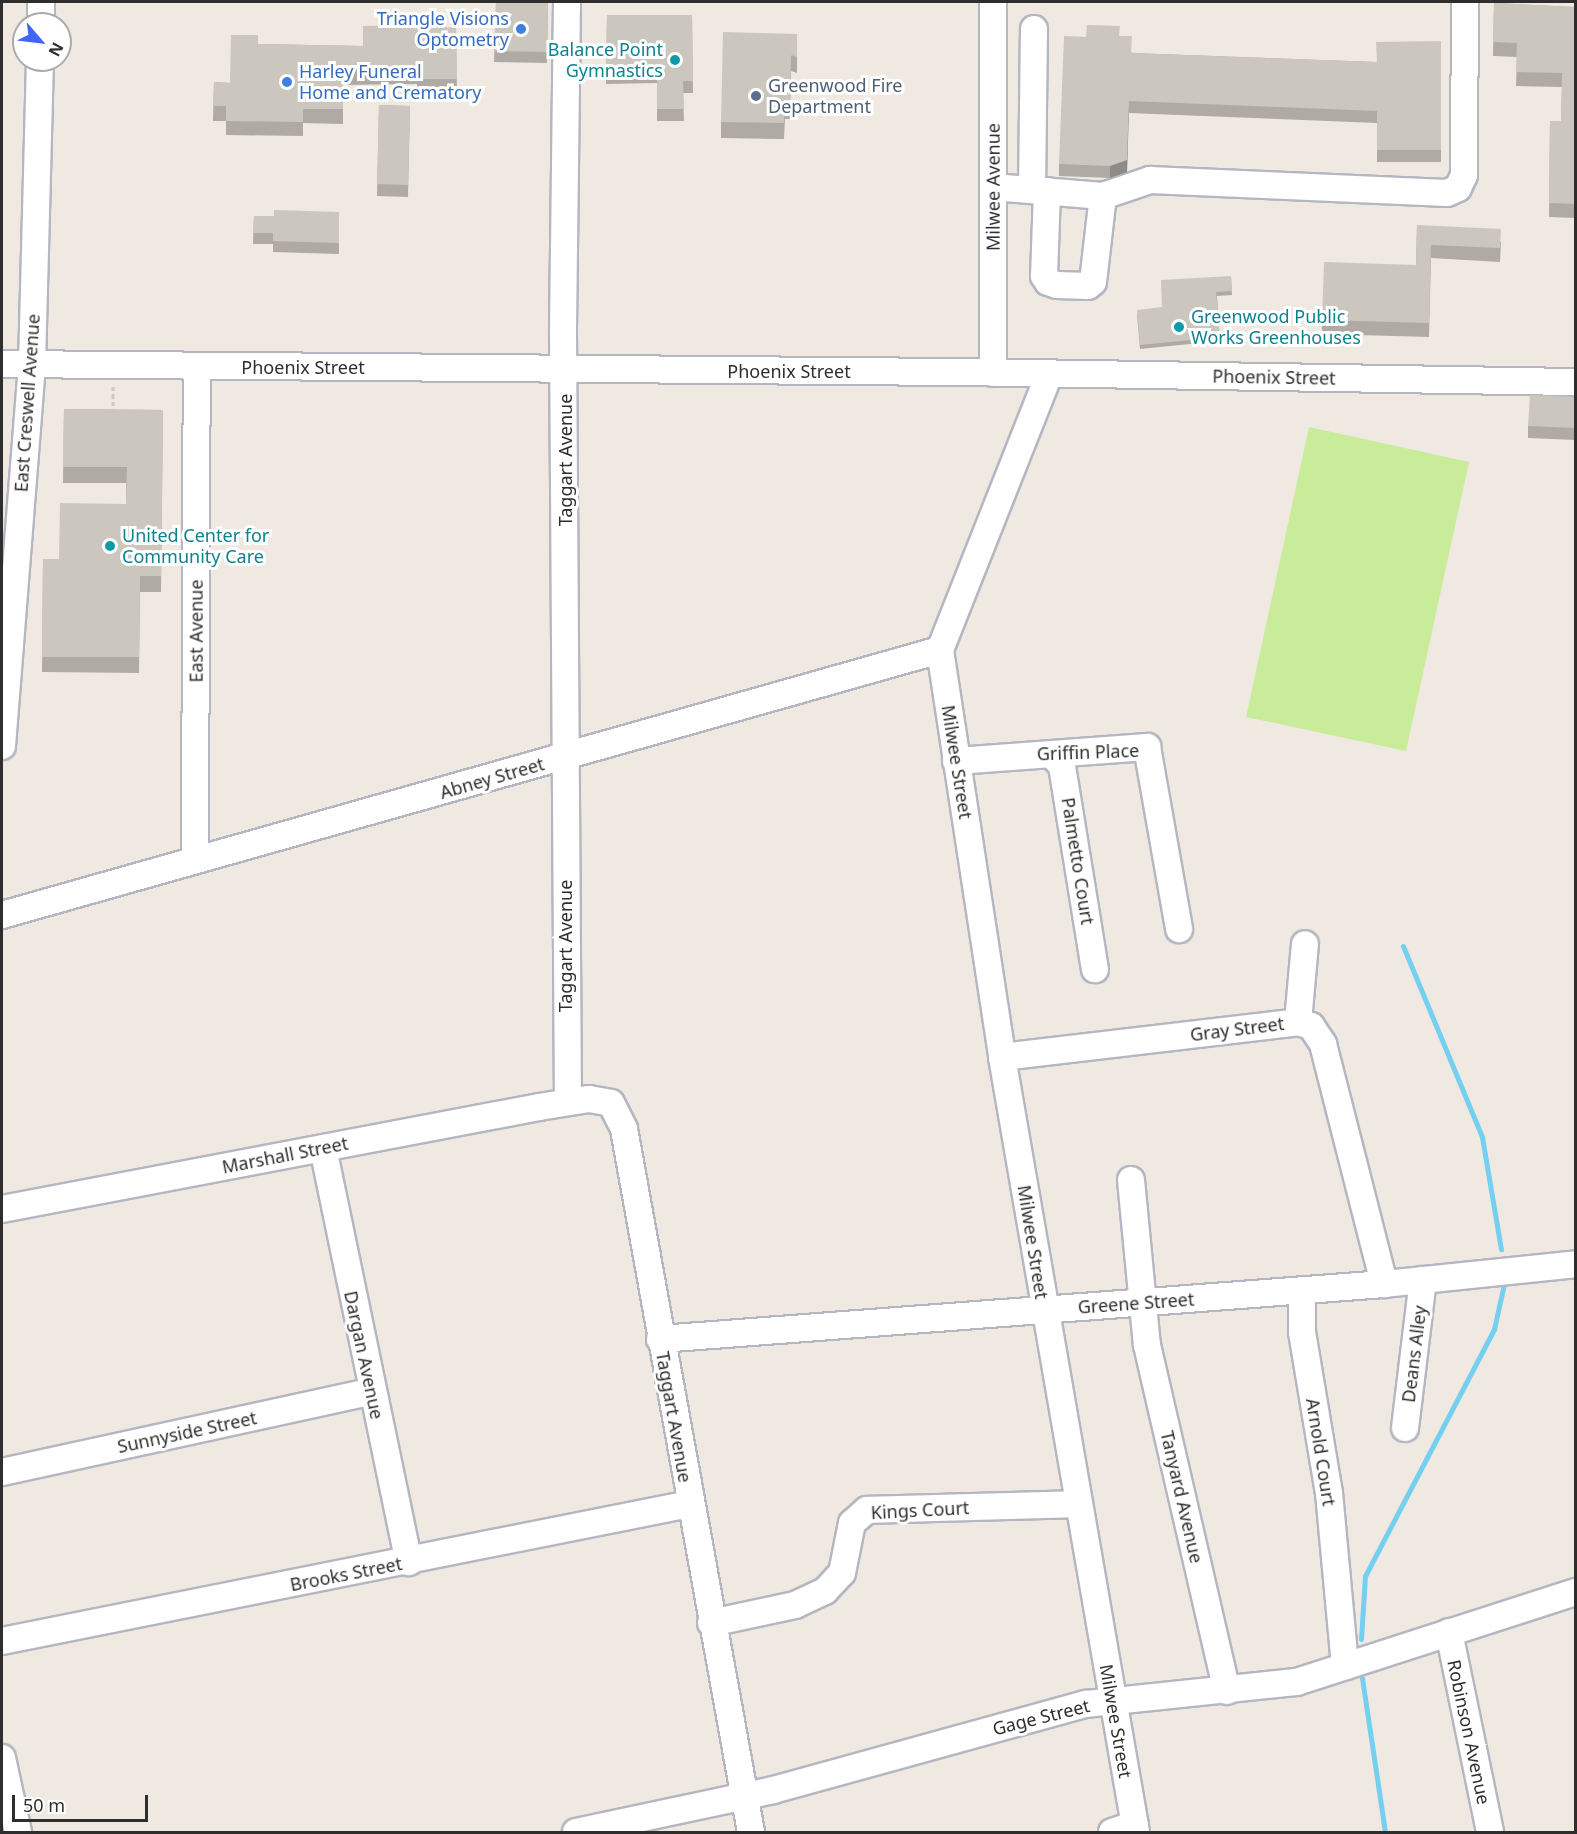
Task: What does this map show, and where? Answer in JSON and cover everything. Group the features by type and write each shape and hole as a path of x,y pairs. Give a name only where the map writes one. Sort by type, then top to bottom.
{"street":[{"name":"Taggart Avenue","path":"567,2 565,756 568,1102 598,1099 611,1103 620,1116 689,1504 752,1833"},
{"name":"Milwee Avenue","path":"993,2 993,373"},
{"path":"993,187 1102,196 1150,180 1447,193 1458,188 1464,175 1466,2"},
{"path":"1034,29 1044,276 1048,282 1057,285 1088,286 1093,282 1102,196"},
{"name":"East Creswell Avenue","path":"2,746 32,365 40,72"},
{"name":"Phoenix Street","path":"2,364 993,373 1575,382"},
{"name":"East Avenue","path":"195,860 197,366"},
{"path":"940,650 1049,375"},
{"name":"Abney Street","path":"2,915 940,650"},
{"name":"Milwee Street","path":"940,650 1002,1057 1113,1701 1128,1830"},
{"name":"Griffin Place","path":"956,761 1039,753 1053,756 1147,747 1179,929"},
{"name":"Palmetto Court","path":"1053,756 1062,766 1095,969"},
{"path":"1298,1022 1305,944"},
{"name":"Gray Street","path":"1002,1057 1298,1022 1311,1026 1323,1044 1384,1284"},
{"name":"Marshall Street","path":"2,1209 568,1102"},
{"name":"Dargan Avenue","path":"323,1148 409,1562"},
{"name":"Tanyard Avenue","path":"1131,1180 1147,1345 1227,1691"},
{"name":"Greene Street","path":"660,1339 1384,1284 1575,1264"},
{"name":"Deans Alley","path":"1405,1428 1422,1280"},
{"name":"Arnold Court","path":"1302,1290 1302,1332 1329,1493 1345,1666"},
{"name":"Sunnyside Street","path":"2,1472 372,1391"},
{"name":"Brooks Street","path":"2,1641 409,1562 689,1504"},
{"name":"Kings Court","path":"711,1623 795,1605 825,1591 842,1574 852,1523 867,1510 1078,1504"},
{"name":"Gage Street","path":"576,1833 745,1797 1086,1704 1297,1682 1575,1592"},
{"name":"Robinson Avenue","path":"1449,1632 1490,1833"},
{"path":"2,1758 18,1833"}],"path":[{"path":"113,381 113,414"}],"green space":[{"path":"1309,427 1469,462 1406,751 1246,717"}],"building":[{"name":"Triangle Visions Optometry","path":"496,2 548,2 547,52 494,51"},
{"path":"1494,3 1575,7 1575,204 1549,203 1550,121 1561,121 1562,73 1516,72 1517,43 1493,42"},
{"path":"607,15 692,15 693,81 683,81 684,109 657,109 657,71 606,72"},
{"path":"447,17 447,28 456,27 457,79 417,79 417,69 343,70 343,109 303,109 303,122 226,121 226,106 213,106 214,82 230,83 231,35 258,35 258,44 363,46 363,26 423,25 423,18"},
{"path":"1087,25 1120,26 1119,36 1132,36 1131,53 1377,62 1376,42 1441,41 1441,150 1377,150 1377,111 1129,101 1127,160 1110,166 1059,164 1064,36 1086,37"},
{"name":"Greenwood Fire Department","path":"723,32 797,34 797,57 791,55 790,103 785,103 784,123 721,122"},
{"path":"379,105 410,106 408,185 377,184"},
{"path":"274,210 339,212 339,243 273,241 273,233 253,233 254,216 274,216"},
{"path":"1417,225 1501,229 1500,248 1431,245 1429,323 1322,320 1324,262 1416,265"},
{"path":"1231,276 1232,291 1216,292 1220,337 1140,345 1137,310 1162,307 1161,280"},
{"path":"1530,395 1575,397 1575,428 1528,426"},
{"name":"United Center for Community Care","path":"64,409 163,410 161,576 140,576 139,657 42,657 43,559 59,559 60,503 126,504 127,467 63,467"}],"waterway":[{"path":"1403,946 1482,1137 1501,1249"},
{"path":"1361,1639 1365,1576 1494,1329 1504,1284"},
{"path":"1362,1678 1385,1832"}],"place":[{"name":"Triangle Visions Optometry","path":"521,29"},
{"name":"Balance Point Gymnastics","path":"675,60"},
{"name":"Harley Funeral Home and Crematory","path":"287,82"},
{"name":"Greenwood Fire Department","path":"756,96"},
{"name":"Greenwood Public Works Greenhouses","path":"1179,327"},
{"name":"United Center for Community Care","path":"110,546"}]}
